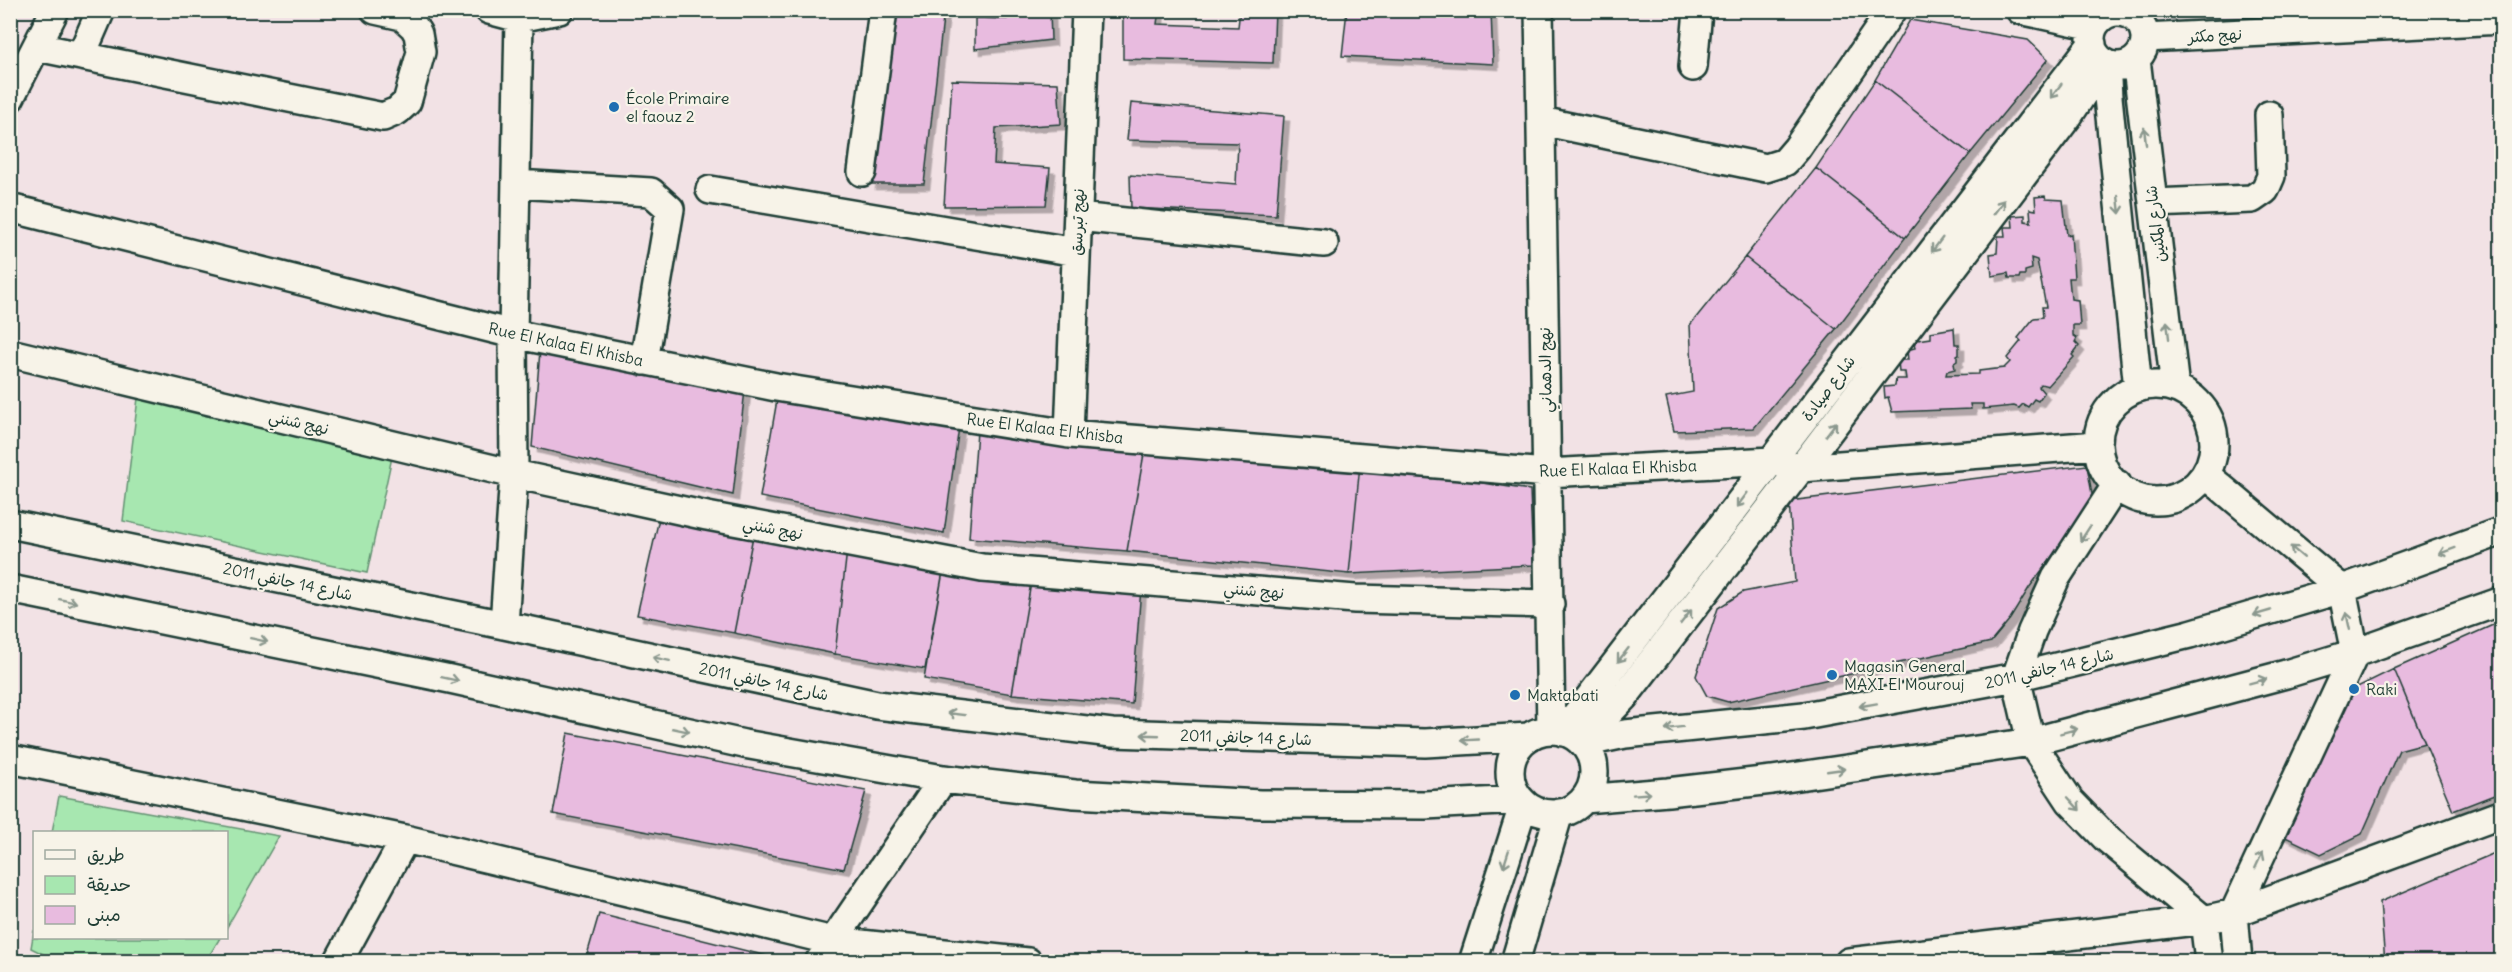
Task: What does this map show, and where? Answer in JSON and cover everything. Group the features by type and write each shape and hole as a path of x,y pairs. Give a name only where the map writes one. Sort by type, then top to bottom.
{"street":[{"path":"10,98 55,10"},
{"path":"81,56 101,10"},
{"path":"37,46 383,117 397,111 407,102 421,52 418,34 402,16 375,10"},
{"path":"489,10 519,18 559,10"},
{"path":"862,172 883,10"},
{"name":"نهج تبرسق","path":"1069,434 1086,10"},
{"name":"نهج الدهماني","path":"1539,10 1550,604 1561,737"},
{"path":"1693,67 1698,10"},
{"path":"1541,122 1766,168 1785,162 1892,10"},
{"path":"2020,10 2098,38 2121,66 2140,49 2141,25 2130,13 2109,14 2098,38"},
{"path":"504,626 514,474 513,334 519,18"},
{"name":"نهج مكثر","path":"2140,49 2502,20"},
{"name":"شارع المكنين","path":"2098,38 2108,97 2138,388"},
{"name":"شارع صيادة","path":"1561,737 2098,38"},
{"name":"شارع صيادة","path":"1561,737 1624,697 1802,468 2069,115 2098,38"},
{"name":"شارع المكنين","path":"2140,49 2153,203 2175,388"},
{"path":"2153,203 2252,199 2265,190 2271,176 2269,116"},
{"path":"516,184 651,192 670,209 644,361"},
{"path":"710,190 1076,252"},
{"name":"Rue El Kalaa El Khisba","path":"10,208 513,334 776,387 1069,434 1547,473 1772,461 1802,468 2098,445"},
{"path":"1078,217 1323,243"},
{"name":"نهج شنني","path":"10,353 514,474 707,516 982,568 1355,599 1550,604"},
{"path":"2156,385 2175,388 2191,397 2204,411 2213,429 2214,448 2210,467 2198,483 2183,495 2164,501 2144,500 2126,493 2102,463 2098,445 2101,426 2109,410 2122,396 2138,388 2156,385"},
{"path":"2205,474 2342,589 2355,653 2234,913 2238,962"},
{"path":"2117,484 2056,578 2032,631 2016,677 2031,742 2070,801 2106,838 2204,920 2209,962"},
{"name":"شارع 14 جانفي 2011","path":"10,524 877,705 1112,734 1425,743 1624,734 1804,716 2016,677 2190,634 2342,589 2502,531"},
{"path":"10,589 450,679 744,744 943,779 1075,794 1260,804 1425,805 1523,802"},
{"path":"1584,799 1761,781 2031,742 2286,674 2355,653 2502,601"},
{"path":"1561,737 1590,756 1593,771 1591,786 1584,799 1573,808 1559,813 1541,812 1523,802 1513,786 1510,771 1517,748 1561,737"},
{"path":"10,759 405,839 826,951 1028,962"},
{"path":"826,951 943,779"},
{"path":"1473,962 1523,802"},
{"path":"1515,962 1559,813"},
{"path":"1850,962 2204,920 2234,913 2502,814"},
{"path":"338,962 405,839"}],"green space":[{"path":"138,398 392,457 367,573 123,521"},
{"path":"59,796 279,836 228,925 228,831 52,831"},
{"path":"33,936 33,939 219,939 206,961 57,961 31,948"}],"building":[{"path":"896,10 944,10 924,184 870,184"},
{"path":"1008,10 1050,10 1051,40 975,49 975,18 1007,19"},
{"path":"1123,10 1159,10 1157,24 1238,27 1240,10 1275,10 1273,63 1123,59"},
{"path":"1347,10 1491,10 1493,64 1342,56"},
{"path":"1910,20 2028,40 2048,59 1970,154 1875,80"},
{"path":"952,80 1058,83 1061,124 996,128 994,164 1050,168 1046,205 944,206"},
{"path":"1875,80 1970,154 1905,238 1816,168"},
{"path":"1131,103 1284,116 1276,215 1131,208 1130,175 1236,184 1238,143 1127,140"},
{"path":"1816,168 1905,238 1836,329 1745,257"},
{"path":"2045,196 2046,199 2063,200 2067,235 2071,234 2074,278 2069,278 2071,299 2078,300 2080,325 2073,325 2073,335 2077,338 2075,342 2079,346 2072,355 2074,357 2048,386 2041,384 2039,387 2044,393 2038,401 2034,399 2028,407 2023,404 2019,408 2014,406 1983,409 1983,404 1970,404 1971,409 1892,412 1888,397 1885,398 1884,387 1895,386 1896,379 1906,379 1905,372 1899,372 1898,360 1908,360 1907,350 1915,348 1914,342 1931,338 1931,332 1954,328 1955,344 1959,344 1959,355 1954,363 1955,369 1947,371 1946,375 1979,374 1979,371 2004,368 2010,362 2007,358 2021,341 2018,338 2034,318 2043,317 2042,307 2046,307 2037,260 2031,258 2032,269 2025,271 2025,275 2020,275 2019,278 2009,278 2008,273 1992,276 1990,254 1997,253 1998,236 2005,236 2004,227 2013,227 2012,216 2025,215 2025,221 2031,222 2030,209 2036,210 2035,197"},
{"path":"1745,257 1836,329 1754,428 1674,431 1666,397 1693,392 1690,325"},
{"path":"540,351 745,390 733,495 532,447"},
{"path":"777,400 959,427 944,533 760,497"},
{"path":"977,431 1145,448 1127,551 969,538"},
{"path":"1145,448 1360,465 1349,574 1127,551"},
{"path":"1360,465 1530,490 1533,565 1349,574"},
{"path":"2087,465 2093,500 2029,588 2010,619 1991,642 1728,702 1707,696 1696,676 1718,608 1743,592 1795,582 1789,501"},
{"path":"660,514 754,531 734,633 637,615"},
{"path":"754,531 847,550 835,654 734,633"},
{"path":"847,550 944,566 925,669 835,654"},
{"path":"944,566 1032,577 1012,694 924,679"},
{"path":"1032,577 1141,588 1132,704 1012,694"},
{"path":"2502,621 2502,792 2453,811 2394,669"},
{"path":"2394,669 2425,743 2399,750 2362,834 2321,854 2279,834 2345,693"},
{"path":"568,733 866,791 844,869 553,814"},
{"path":"2502,850 2502,962 2385,962 2380,902"},
{"path":"599,914 771,957 768,962 585,962"},
{"path":"10,944 17,959 11,962 10,962"},
{"path":"848,955 910,962 844,962"}],"place":[{"name":"École Primaire el faouz 2","path":"614,107"},
{"name":"Magasin General MAXI El Mourouj","path":"1832,675"},
{"name":"Raki","path":"2354,689"},
{"name":"Maktabati","path":"1515,695"}]}
